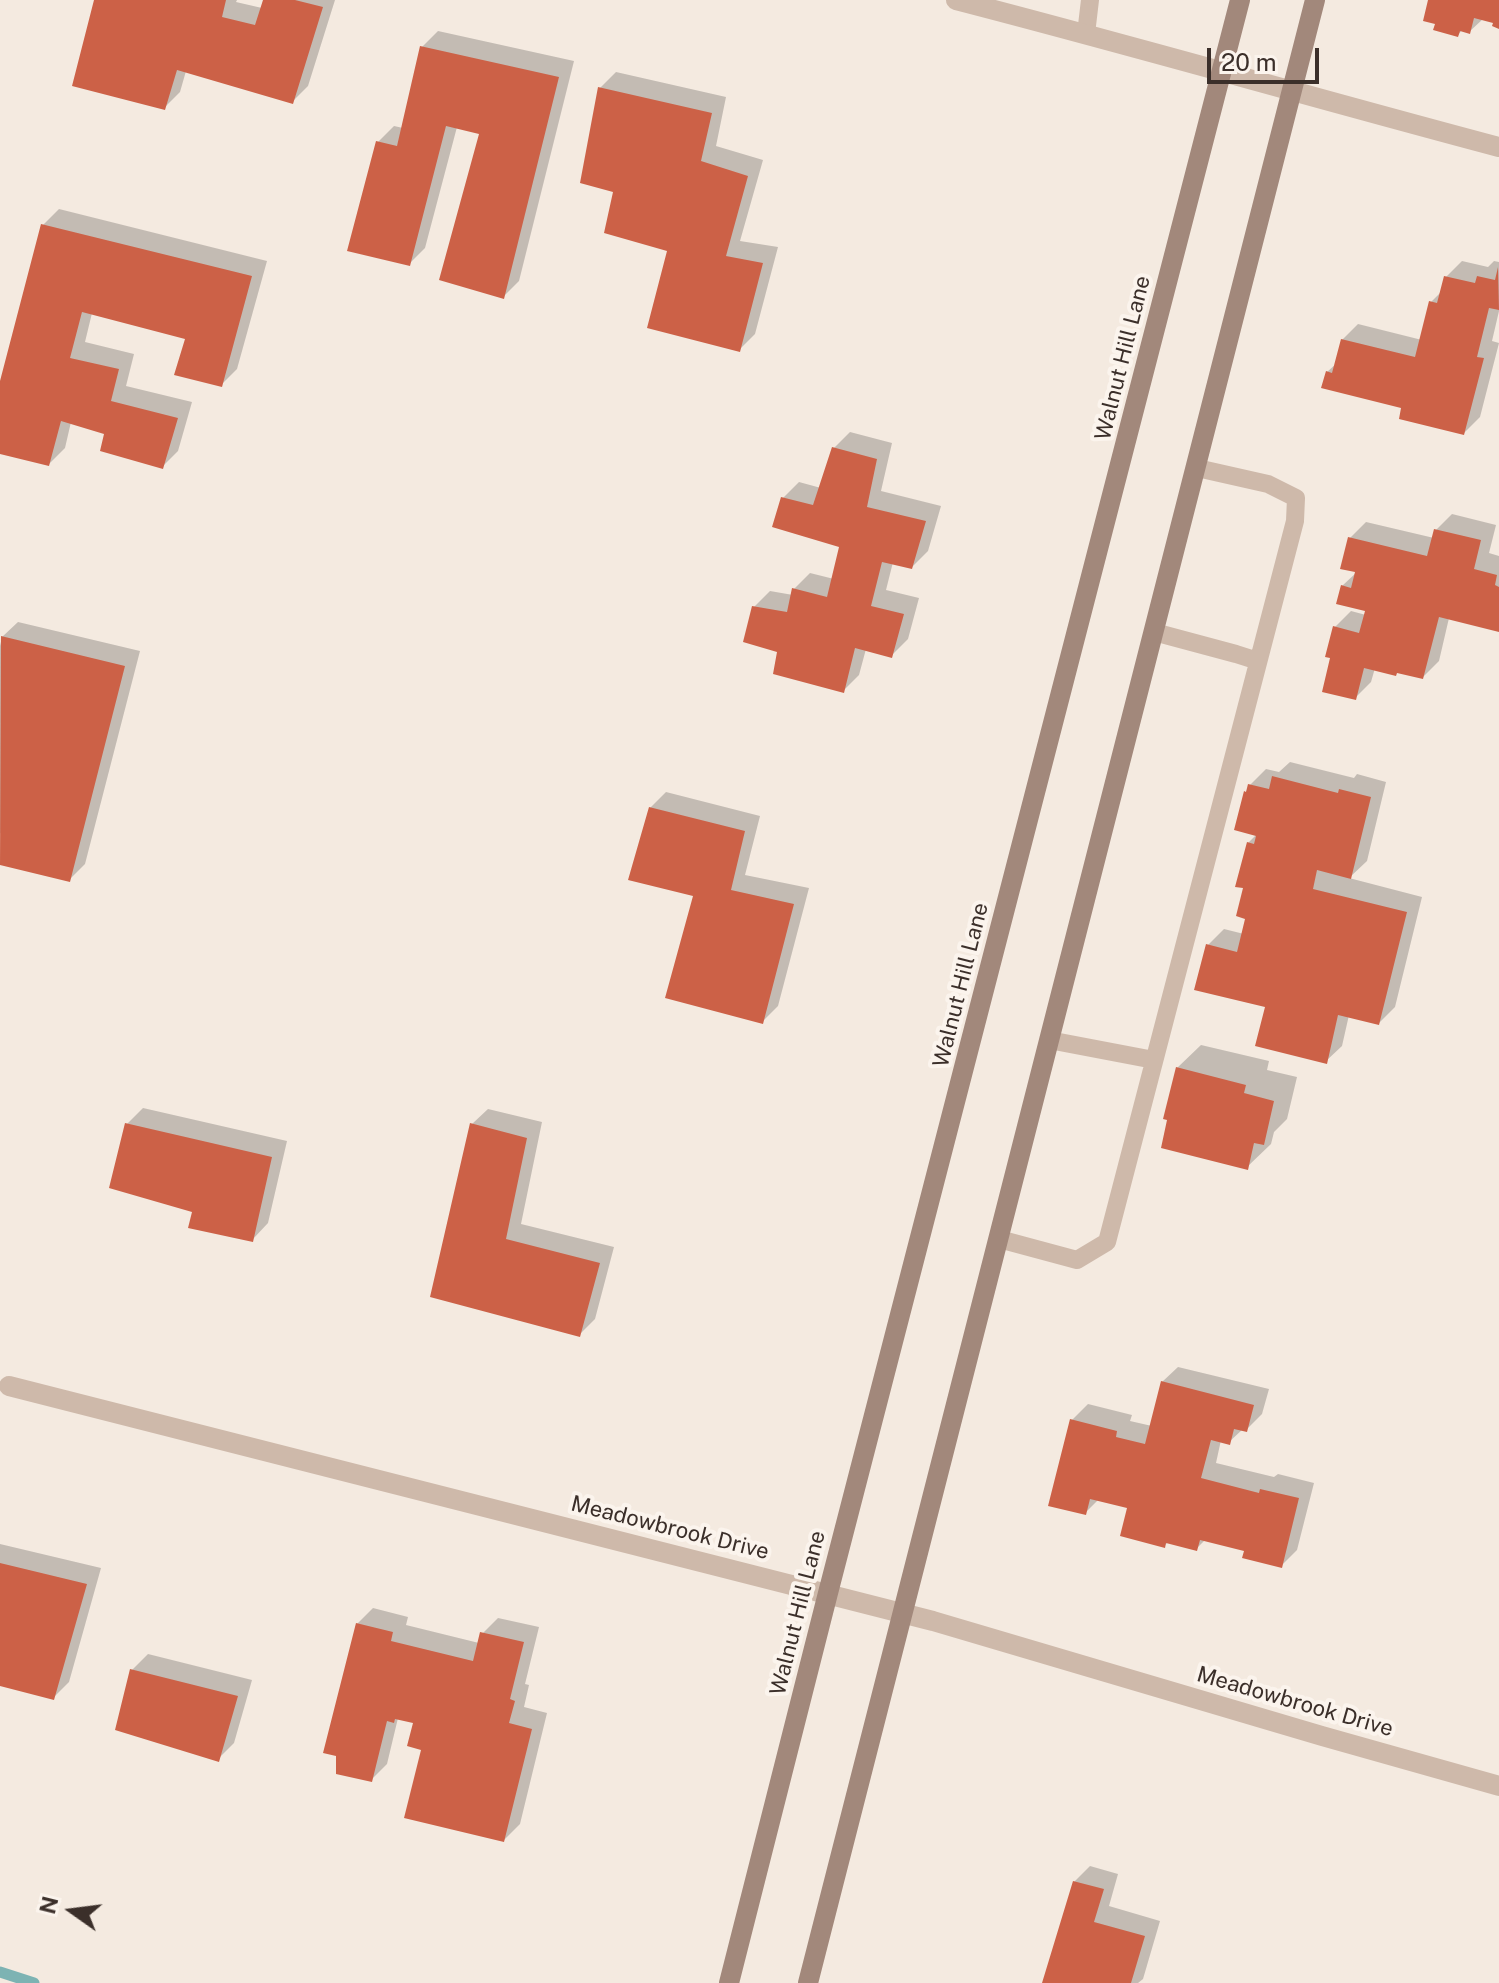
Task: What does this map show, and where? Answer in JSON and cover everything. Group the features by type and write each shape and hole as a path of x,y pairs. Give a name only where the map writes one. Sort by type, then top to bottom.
{"main road":[{"name":"Walnut Hill Lane","path":"729,1983 1240,0"},
{"path":"808,1983 1315,0"}],"street":[{"path":"956,0 1499,147"},
{"name":"Meadowbrook Drive","path":"9,1386 828,1593 1499,1786"}],"lane":[{"path":"1086,34 1090,0"},
{"path":"999,1239 1077,1260 1107,1242 1295,521 1296,498 1268,484 1197,468"},
{"path":"1154,632 1258,661"},
{"path":"1049,1040 1154,1060"}],"building":[{"path":"94,0 226,0 222,17 255,25 263,0 295,0 323,7 293,104 177,70 165,110 72,86"},
{"path":"1428,0 1499,0 1499,29 1492,26 1493,23 1474,18 1470,34 1460,31 1458,37 1433,30 1435,24 1423,21"},
{"path":"420,46 559,77 504,299 439,280 479,134 446,126 410,266 347,251 376,141 397,146"},
{"path":"598,87 712,113 701,161 748,176 726,256 763,263 740,352 647,328 667,251 604,233 613,192 580,183"},
{"path":"41,224 252,276 222,387 174,375 185,339 82,312 70,358 119,369 111,401 178,418 163,469 100,451 104,434 61,421 49,466 0,454 0,381"},
{"path":"1498,267 1499,310 1489,308 1477,357 1484,358 1464,435 1399,419 1401,408 1321,388 1326,371 1332,373 1341,339 1415,357 1429,301 1437,303 1444,276 1475,283 1477,276 1495,280"},
{"path":"832,447 877,459 867,507 926,521 912,569 882,562 871,606 904,614 892,658 855,648 844,693 773,674 777,652 743,642 752,606 787,612 792,588 827,597 839,547 772,527 781,497 813,505"},
{"path":"1434,529 1481,540 1474,569 1497,575 1499,632 1439,617 1423,679 1364,668 1356,700 1322,692 1330,658 1325,657 1333,626 1359,633 1365,611 1336,604 1341,585 1351,588 1355,572 1340,569 1348,537 1427,556"},
{"path":"1,636 125,666 70,882 0,865"},
{"path":"1272,776 1338,793 1339,789 1371,797 1351,879 1317,870 1313,889 1407,912 1379,1025 1338,1015 1327,1064 1255,1046 1265,1007 1194,990 1206,944 1237,952 1245,919 1236,916 1243,888 1235,887 1247,842 1254,844 1256,836 1234,830 1248,784 1269,789"},
{"path":"649,807 745,831 731,890 794,904 763,1024 665,998 693,896 628,880"},
{"path":"1176,1067 1246,1085 1244,1093 1274,1101 1264,1145 1254,1143 1248,1170 1161,1148 1167,1120 1163,1119"},
{"path":"125,1123 272,1157 253,1242 188,1228 192,1212 109,1188"},
{"path":"470,1123 527,1138 506,1239 600,1263 580,1337 430,1297"},
{"path":"1161,1381 1254,1405 1247,1432 1234,1429 1230,1445 1211,1440 1201,1478 1259,1493 1260,1489 1299,1498 1282,1568 1242,1558 1244,1551 1200,1540 1197,1551 1166,1543 1165,1548 1120,1536 1127,1508 1090,1499 1086,1515 1048,1506 1070,1419 1117,1431 1116,1437 1145,1444"},
{"path":"0,1563 87,1584 54,1700 0,1686"},
{"path":"356,1623 393,1632 391,1641 473,1661 480,1632 524,1642 510,1699 515,1701 509,1723 532,1729 504,1842 404,1818 421,1750 407,1746 413,1723 395,1719 394,1723 387,1721 372,1782 336,1774 336,1756 323,1753"},
{"path":"130,1669 238,1696 219,1762 115,1730"},
{"path":"1073,1881 1104,1889 1094,1922 1145,1936 1131,1983 1042,1983"}],"waterway":[{"path":"0,1972 34,1983"}]}
